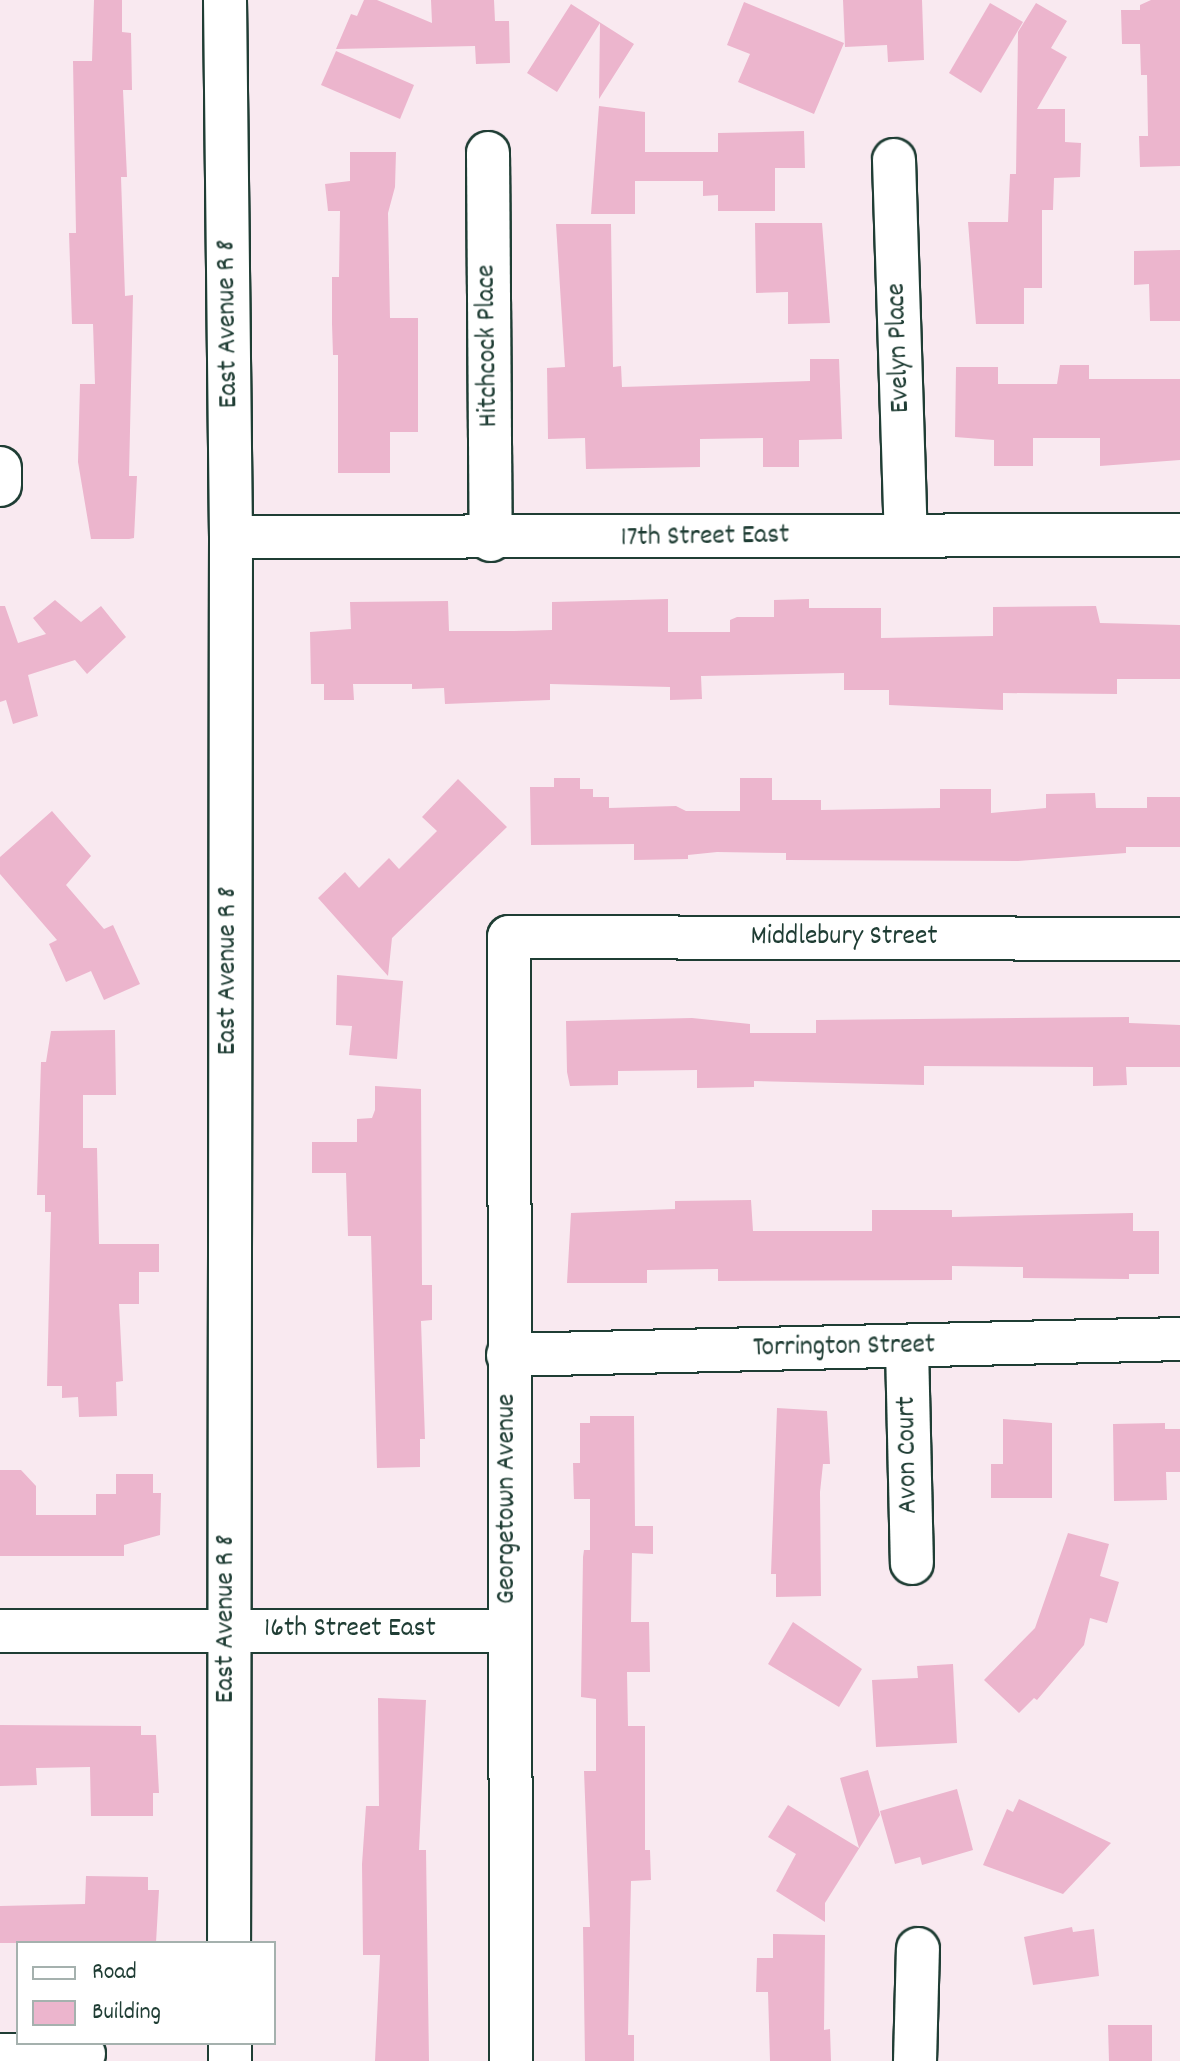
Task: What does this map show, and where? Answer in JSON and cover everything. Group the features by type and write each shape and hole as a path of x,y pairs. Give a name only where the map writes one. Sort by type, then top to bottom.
{"street":[{"name":"East Avenue R 8","path":"225,0 231,537 226,1629 229,1941"},
{"name":"Hitchcock Place","path":"488,153 491,540"},
{"name":"Evelyn Place","path":"894,160 906,536"},
{"path":"0,468 0,485"},
{"name":"17th Street East","path":"231,537 491,540 1180,535"},
{"name":"Middlebury Street","path":"509,937 1180,939"},
{"name":"Georgetown Avenue","path":"509,937 511,2061"},
{"name":"Torrington Street","path":"508,1355 1180,1339"},
{"name":"Avon Court","path":"907,1347 912,1563"},
{"name":"16th Street East","path":"0,1631 509,1631"},
{"path":"915,2061 918,1949"},
{"path":"0,2055 84,2054"}],"building":[{"path":"94,0 122,0 122,32 131,33 132,90 123,90 127,177 121,177 125,296 133,295 129,476 137,476 134,538 129,539 91,539 78,462 80,384 95,384 93,324 72,324 69,233 76,233 73,61 92,61"},
{"path":"364,0 377,0 432,23 431,0 494,0 495,21 509,21 510,63 476,64 475,46 336,49 351,14 357,16"},
{"path":"843,0 922,0 924,60 888,62 887,45 845,47"},
{"path":"1151,0 1180,0 1180,166 1140,167 1139,136 1148,136 1147,75 1141,75 1140,44 1122,44 1121,10 1140,10 1140,5"},
{"path":"744,2 844,43 814,114 738,82 750,54 727,45"},
{"path":"990,3 1023,22 981,93 949,73"},
{"path":"1036,3 1067,21 1051,48 1067,57 1037,109 1065,109 1065,142 1081,143 1080,177 1054,178 1053,210 1042,210 1042,288 1024,288 1024,324 976,324 968,222 1008,222 1010,174 1016,174 1018,32"},
{"path":"571,4 634,44 599,99 600,23 557,92 527,73"},
{"path":"336,51 414,85 400,119 321,85"},
{"path":"599,106 645,112 645,152 718,152 718,133 804,131 805,168 775,168 775,211 718,211 718,195 703,196 703,181 635,181 635,214 591,214"},
{"path":"350,152 396,152 395,187 388,213 390,318 418,318 418,432 390,432 390,473 338,473 338,355 333,355 332,277 339,277 340,211 328,211 325,184 350,181"},
{"path":"755,223 822,223 830,323 788,324 788,292 756,293"},
{"path":"556,224 611,224 613,367 621,366 622,387 810,381 810,359 839,359 842,439 799,440 799,467 763,467 763,438 700,439 700,467 586,469 585,438 548,439 547,368 565,367"},
{"path":"1180,250 1180,321 1150,321 1149,284 1134,285 1134,251"},
{"path":"1060,365 1089,365 1089,379 1180,379 1180,460 1100,466 1100,438 1033,438 1033,466 994,466 994,440 955,437 956,367 998,367 998,384 1057,384"},
{"path":"668,599 668,632 730,632 730,620 737,617 774,617 774,600 809,599 809,608 881,608 881,638 993,636 993,607 1096,606 1100,623 1180,625 1180,679 1117,679 1117,694 1003,693 1003,710 889,705 889,690 844,690 844,673 701,676 702,699 670,700 670,687 550,684 550,700 445,704 444,688 412,689 412,684 353,684 354,700 324,700 324,684 311,684 310,632 351,629 350,602 448,601 449,631 514,631 552,630 552,602"},
{"path":"55,600 81,622 101,606 126,637 87,674 75,660 28,675 38,716 13,724 6,700 0,702 0,606 5,606 18,643 46,634 33,618"},
{"path":"554,778 580,778 580,789 593,789 593,797 609,797 609,808 676,806 686,811 740,811 740,778 772,778 772,800 821,800 821,810 940,808 940,789 991,789 991,813 1046,808 1046,794 1095,793 1096,808 1147,808 1147,797 1180,797 1180,847 1126,847 1126,853 1018,861 786,860 786,853 717,852 688,855 688,859 634,860 634,844 531,845 530,787 554,787"},
{"path":"458,779 507,827 392,938 388,976 318,898 345,872 359,888 389,858 399,869 437,831 422,817"},
{"path":"52,811 91,856 66,885 104,929 113,925 140,984 104,1000 91,971 66,982 49,944 57,940 0,874 0,857"},
{"path":"337,975 403,981 397,1059 349,1055 352,1026 336,1025"},
{"path":"1129,1017 1129,1023 1180,1025 1180,1067 1126,1067 1127,1085 1093,1086 1093,1067 924,1066 924,1085 754,1081 754,1087 697,1088 697,1070 618,1071 618,1085 570,1086 567,1072 566,1021 692,1018 750,1024 750,1033 816,1033 816,1020"},
{"path":"115,1030 116,1095 83,1095 83,1148 97,1148 99,1244 159,1244 159,1272 139,1272 139,1304 119,1304 123,1381 116,1382 117,1416 79,1417 78,1397 62,1398 62,1386 47,1386 51,1212 45,1212 45,1195 37,1195 41,1062 46,1062 51,1031"},
{"path":"375,1086 421,1089 422,1285 432,1285 432,1320 421,1321 425,1439 420,1439 420,1467 377,1468 371,1236 348,1236 346,1173 312,1173 312,1142 357,1142 357,1119 372,1118 375,1110"},
{"path":"751,1200 753,1231 872,1231 872,1210 952,1210 952,1217 1133,1213 1133,1231 1159,1231 1159,1274 1129,1274 1129,1279 1023,1278 1023,1267 952,1266 952,1280 718,1281 718,1269 647,1270 647,1283 567,1283 571,1213 675,1209 675,1201"},
{"path":"777,1408 827,1411 830,1464 823,1464 820,1492 821,1596 776,1597 776,1574 771,1574"},
{"path":"590,1416 634,1416 635,1526 653,1526 653,1554 632,1553 631,1622 649,1622 650,1672 627,1672 628,1726 645,1726 645,1850 650,1850 651,1880 631,1881 628,2035 634,2035 634,2061 585,2061 583,1927 590,1927 584,1771 596,1771 596,1699 581,1697 583,1557 584,1550 590,1550 590,1499 574,1499 573,1463 580,1463 580,1423 590,1423"},
{"path":"1003,1419 1052,1423 1052,1498 991,1498 991,1464 1003,1464"},
{"path":"1165,1423 1165,1429 1180,1429 1180,1472 1166,1472 1167,1500 1114,1501 1113,1424"},
{"path":"0,1470 21,1470 36,1486 36,1515 96,1515 96,1494 116,1494 116,1474 153,1474 153,1493 161,1493 160,1535 124,1545 124,1556 0,1556"},
{"path":"1068,1533 1109,1544 1100,1576 1119,1582 1107,1623 1090,1618 1084,1645 1037,1700 1034,1698 1019,1713 984,1680 1035,1628"},
{"path":"793,1622 862,1669 839,1707 768,1664"},
{"path":"953,1664 957,1743 876,1747 872,1680 918,1678 917,1666"},
{"path":"378,1698 426,1700 419,1850 426,1850 429,2061 375,2061 380,1955 363,1955 362,1864 366,1806 379,1806"},
{"path":"0,1725 141,1726 141,1735 156,1735 159,1793 153,1793 153,1816 91,1816 90,1767 36,1768 37,1785 0,1786"},
{"path":"868,1770 880,1815 825,1903 825,1922 776,1891 796,1854 768,1837 788,1805 859,1848 840,1778"},
{"path":"957,1789 973,1850 922,1865 920,1857 895,1864 880,1811"},
{"path":"1019,1799 1111,1843 1063,1894 983,1865 1007,1809 1013,1812"},
{"path":"86,1876 148,1877 148,1890 159,1890 156,1941 0,1943 0,1906 85,1904"},
{"path":"1072,1927 1073,1932 1094,1929 1099,1976 1033,1985 1024,1937"},
{"path":"773,1934 825,1935 824,2030 830,2029 831,2061 770,2061 768,1992 756,1992 757,1958 773,1958"},
{"path":"1108,2025 1152,2025 1152,2061 1109,2061"}]}
